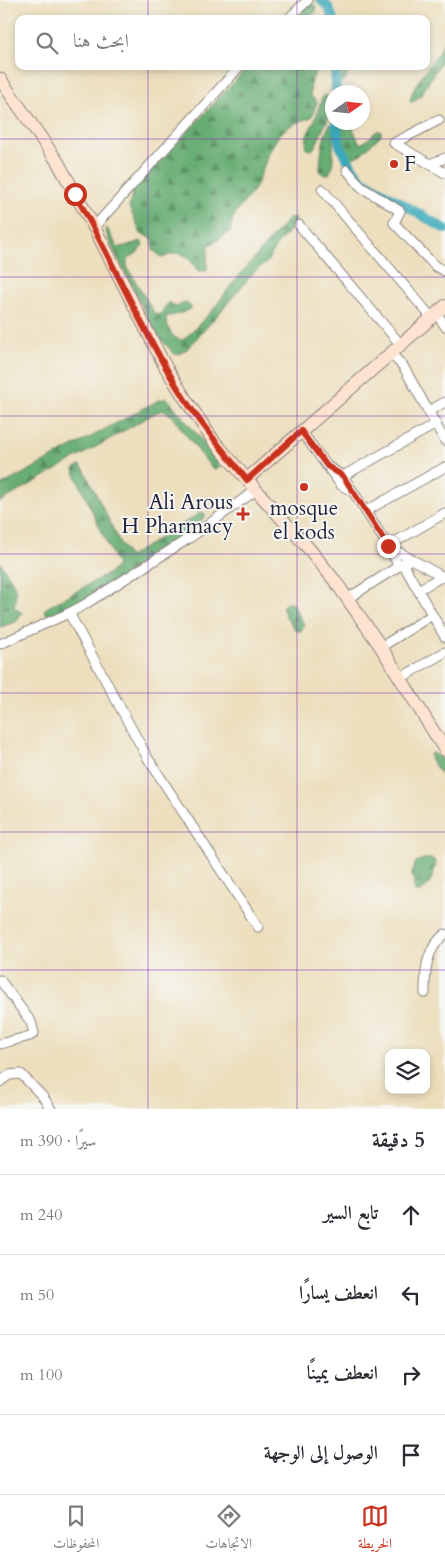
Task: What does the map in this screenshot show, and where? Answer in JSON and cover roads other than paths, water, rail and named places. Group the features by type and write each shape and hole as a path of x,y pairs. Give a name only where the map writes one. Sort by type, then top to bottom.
{"main road":[{"path":"0,79 57,161 173,380 213,440 310,550 347,599 381,647 399,679 445,750"},
{"path":"247,480 438,313"}],"street":[{"path":"292,15 308,0"},
{"path":"94,228 236,70"},
{"path":"439,120 394,143 445,173"},
{"path":"430,164 445,158"},
{"path":"347,170 361,187 400,211 394,223 435,266 445,272"},
{"path":"322,188 438,313 445,326"},
{"path":"299,225 401,345"},
{"path":"391,354 403,366 445,441"},
{"path":"429,411 445,402"},
{"path":"343,476 436,424"},
{"path":"301,431 341,485 353,491"},
{"path":"327,466 343,476 388,546 404,563 445,637"},
{"path":"366,511 445,467"},
{"path":"0,644 69,613 191,537 256,490"},
{"path":"388,546 445,513"},
{"path":"388,546 404,563 444,577"},
{"path":"347,599 404,563"},
{"path":"418,590 444,577"},
{"path":"69,613 147,756 258,927"},
{"path":"381,647 432,615"},
{"path":"399,679 445,652"},
{"path":"425,993 425,968 428,957 431,950 445,934"},
{"path":"0,980 31,1022 34,1030 34,1033 30,1036 0,1044"},
{"path":"0,1082 13,1073 21,1074 43,1097 51,1109"}],"waterway":[{"path":"321,0 329,8 332,15"},
{"path":"335,70 336,85"},
{"path":"337,130 340,146 362,180 445,229"}],"place":[{"name":"F","path":"394,164"},
{"name":"mosque el kods","path":"304,487"},
{"name":"Ali Arous H Pharmacy","path":"243,514"}]}
